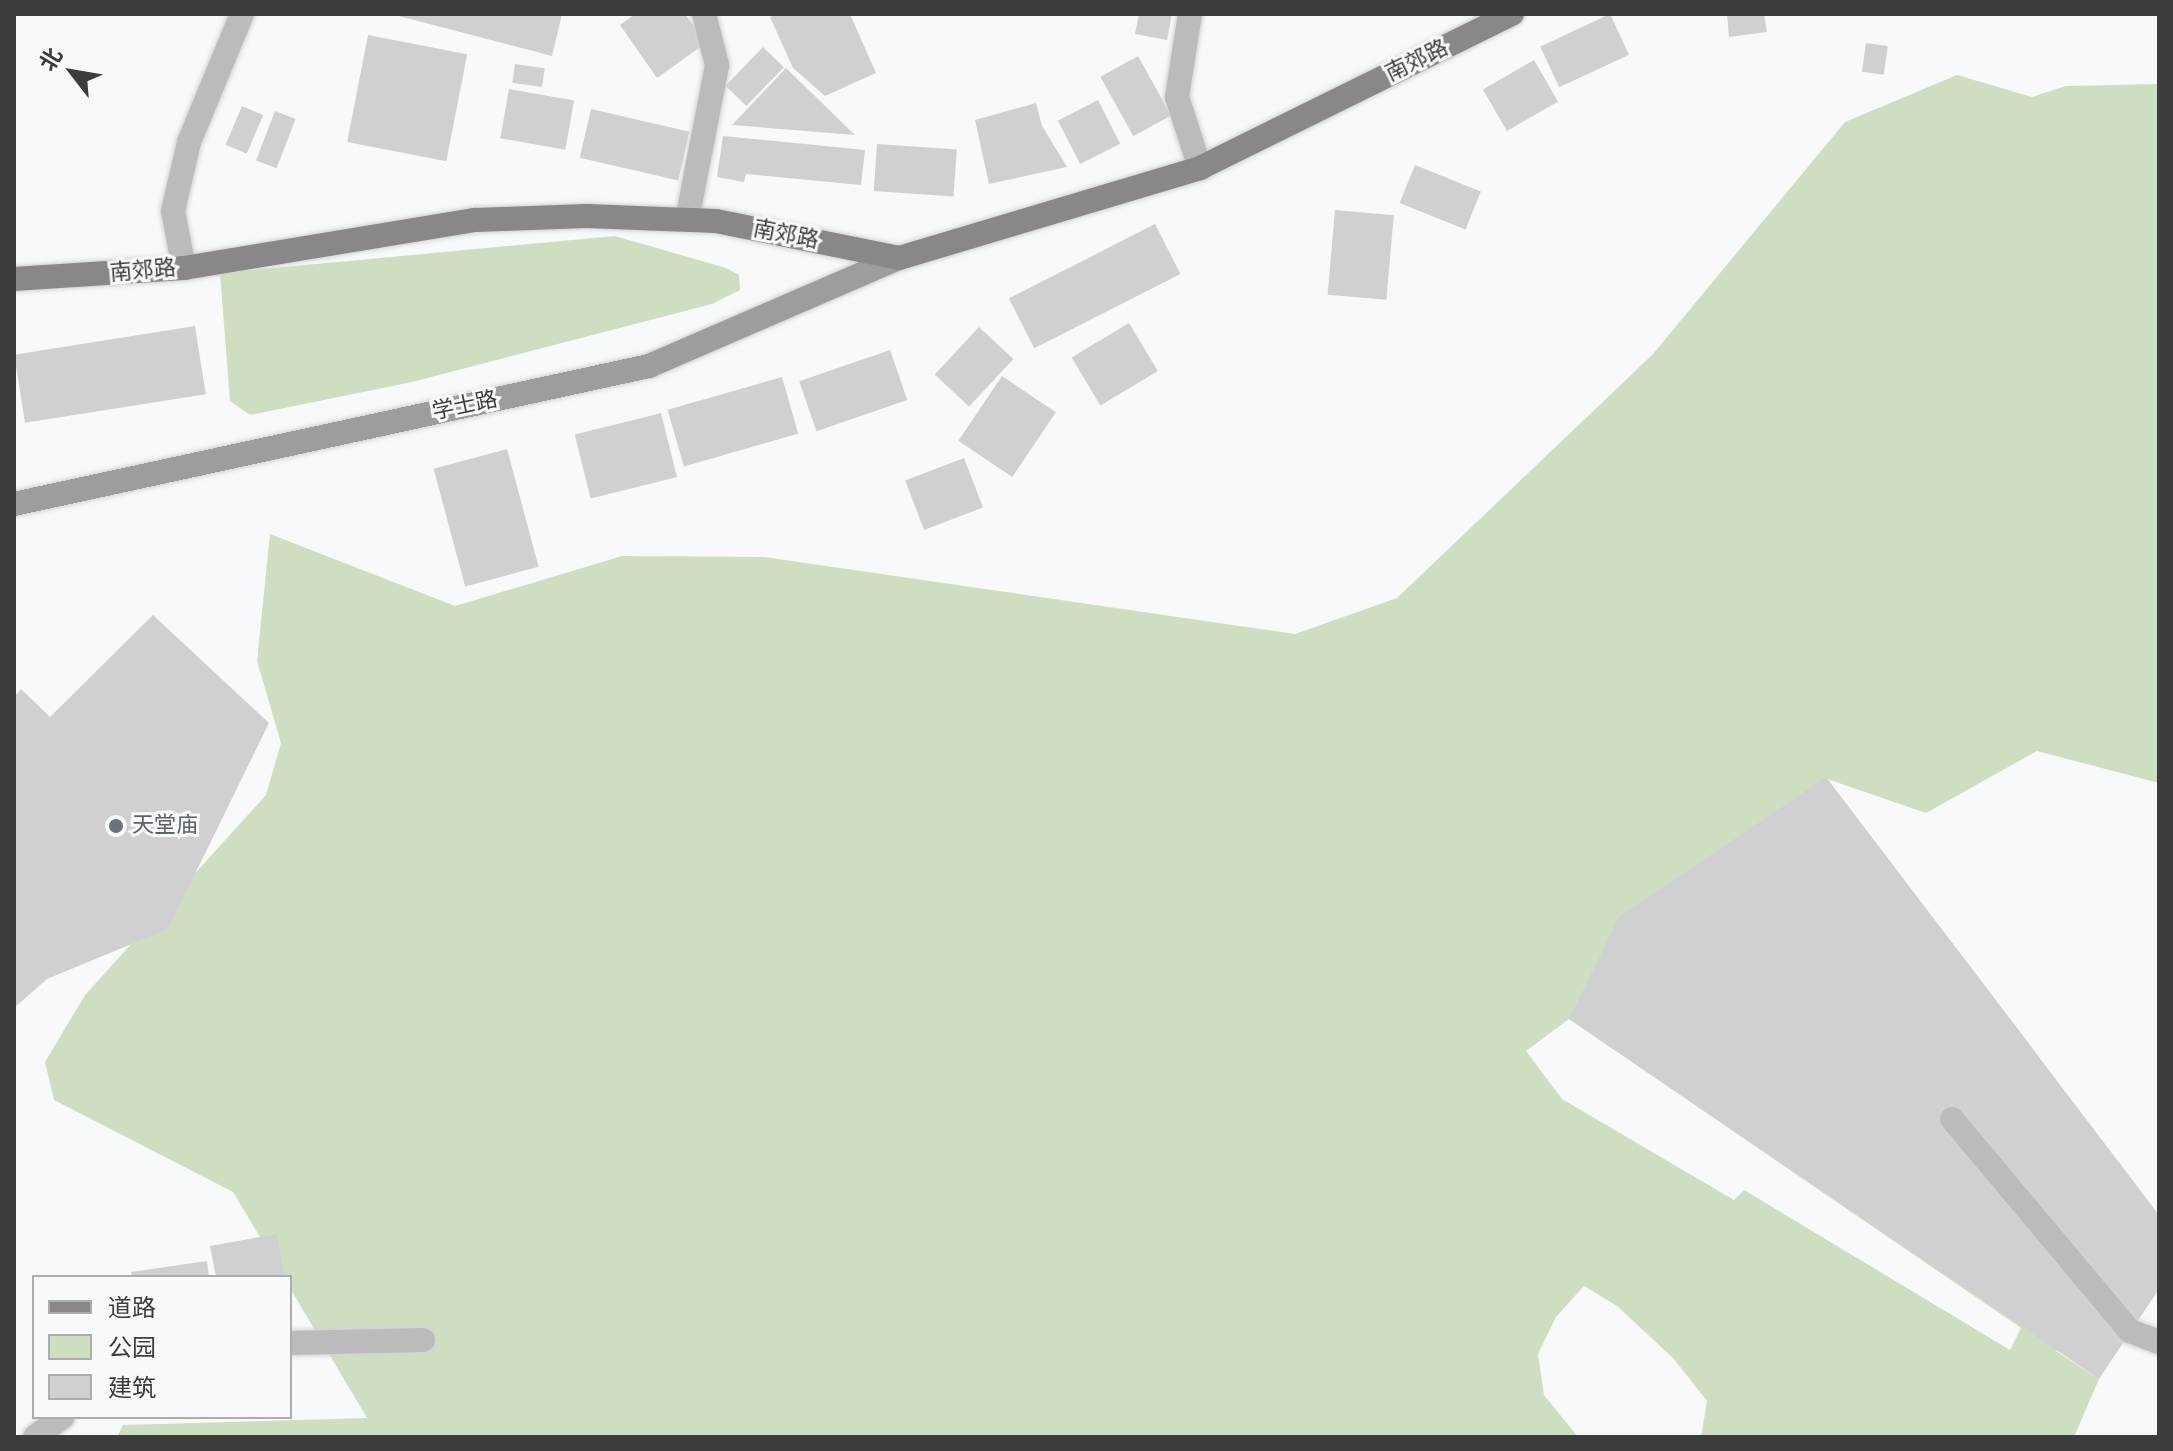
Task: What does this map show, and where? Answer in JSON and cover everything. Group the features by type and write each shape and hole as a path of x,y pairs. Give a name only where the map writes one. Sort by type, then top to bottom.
{"main road":[{"name":"南郊路","path":"14,279 184,268 475,220 587,216 687,220 899,258 1200,168 1512,14"},
{"name":"学士路","path":"14,504 649,366 899,258"}],"street":[{"path":"184,268 173,211 189,142 242,14"},
{"path":"687,220 717,65 704,14"},
{"path":"1190,14 1177,97 1200,168"},
{"path":"1952,1119 2130,1331 2159,1342"},
{"path":"292,1343 423,1340"},
{"path":"35,1437 60,1419"}],"green space":[{"path":"1957,75 2032,97 2066,86 2159,84 2159,783 2037,751 1926,813 1827,779 2030,1045 1937,1119 2087,1313 2056,1351 2099,1379 2074,1437 1701,1437 1707,1401 1674,1359 1617,1306 1584,1286 1556,1317 1538,1354 1544,1395 1578,1437 117,1437 123,1425 367,1418 292,1291 292,1275 283,1275 233,1192 54,1100 45,1062 85,995 266,795 281,743 257,661 270,534 455,606 622,556 764,557 1295,634 1397,598 1653,354 1845,122","holes":["1569,1019 2021,1328 2010,1350 1744,1190 1734,1200 1562,1099 1526,1051"]},
{"path":"615,236 726,268 739,275 740,290 712,304 412,382 250,415 230,401 220,273"}],"building":[{"path":"391,14 562,14 552,56"},
{"path":"635,14 685,14 706,43 657,78 620,25"},
{"path":"776,14 850,14 876,73 825,96 793,68 770,17"},
{"path":"1139,14 1172,14 1167,40 1135,34"},
{"path":"1610,14 1629,55 1559,87 1540,47"},
{"path":"1727,14 1764,14 1767,32 1729,37"},
{"path":"368,35 467,54 446,161 347,142"},
{"path":"1866,43 1888,46 1884,75 1862,72"},
{"path":"763,47 784,67 746,106 725,86"},
{"path":"1138,56 1171,115 1133,136 1100,77"},
{"path":"1534,60 1558,102 1507,131 1483,90"},
{"path":"515,64 545,68 542,87 512,83"},
{"path":"786,68 855,135 732,125"},
{"path":"509,89 574,100 565,150 500,138"},
{"path":"1098,100 1120,144 1080,164 1058,120"},
{"path":"1036,103 1042,126 1067,167 989,184 975,120"},
{"path":"242,106 263,115 247,154 226,145"},
{"path":"591,109 689,132 678,180 580,158"},
{"path":"275,111 296,119 277,168 256,160"},
{"path":"723,136 865,150 861,185 746,174 744,182 717,177"},
{"path":"877,144 957,150 954,196 874,191"},
{"path":"1415,165 1481,192 1465,230 1400,203"},
{"path":"1335,210 1394,215 1386,300 1328,295"},
{"path":"1155,224 1180,274 1034,348 1009,298"},
{"path":"1129,323 1158,371 1100,406 1072,358"},
{"path":"195,326 206,394 25,423 14,355"},
{"path":"979,327 1013,359 969,407 935,375"},
{"path":"890,350 907,400 816,431 799,381"},
{"path":"1002,376 1056,412 1012,477 958,441"},
{"path":"782,377 798,434 684,467 668,410"},
{"path":"661,413 677,477 591,499 575,435"},
{"path":"507,449 539,567 465,587 434,469"},
{"path":"964,458 983,507 924,530 905,481"},
{"name":"天堂庙","path":"153,615 269,723 168,929 47,979 14,1008 14,697 21,689 50,717"},
{"path":"1826,777 2159,1215 2159,1289 2099,1379 1569,1019 1619,917"},
{"path":"277,1234 285,1275 216,1275 210,1246"},
{"path":"207,1261 209,1275 132,1275 131,1272"}],"place":[{"name":"天堂庙","path":"116,826"}]}
